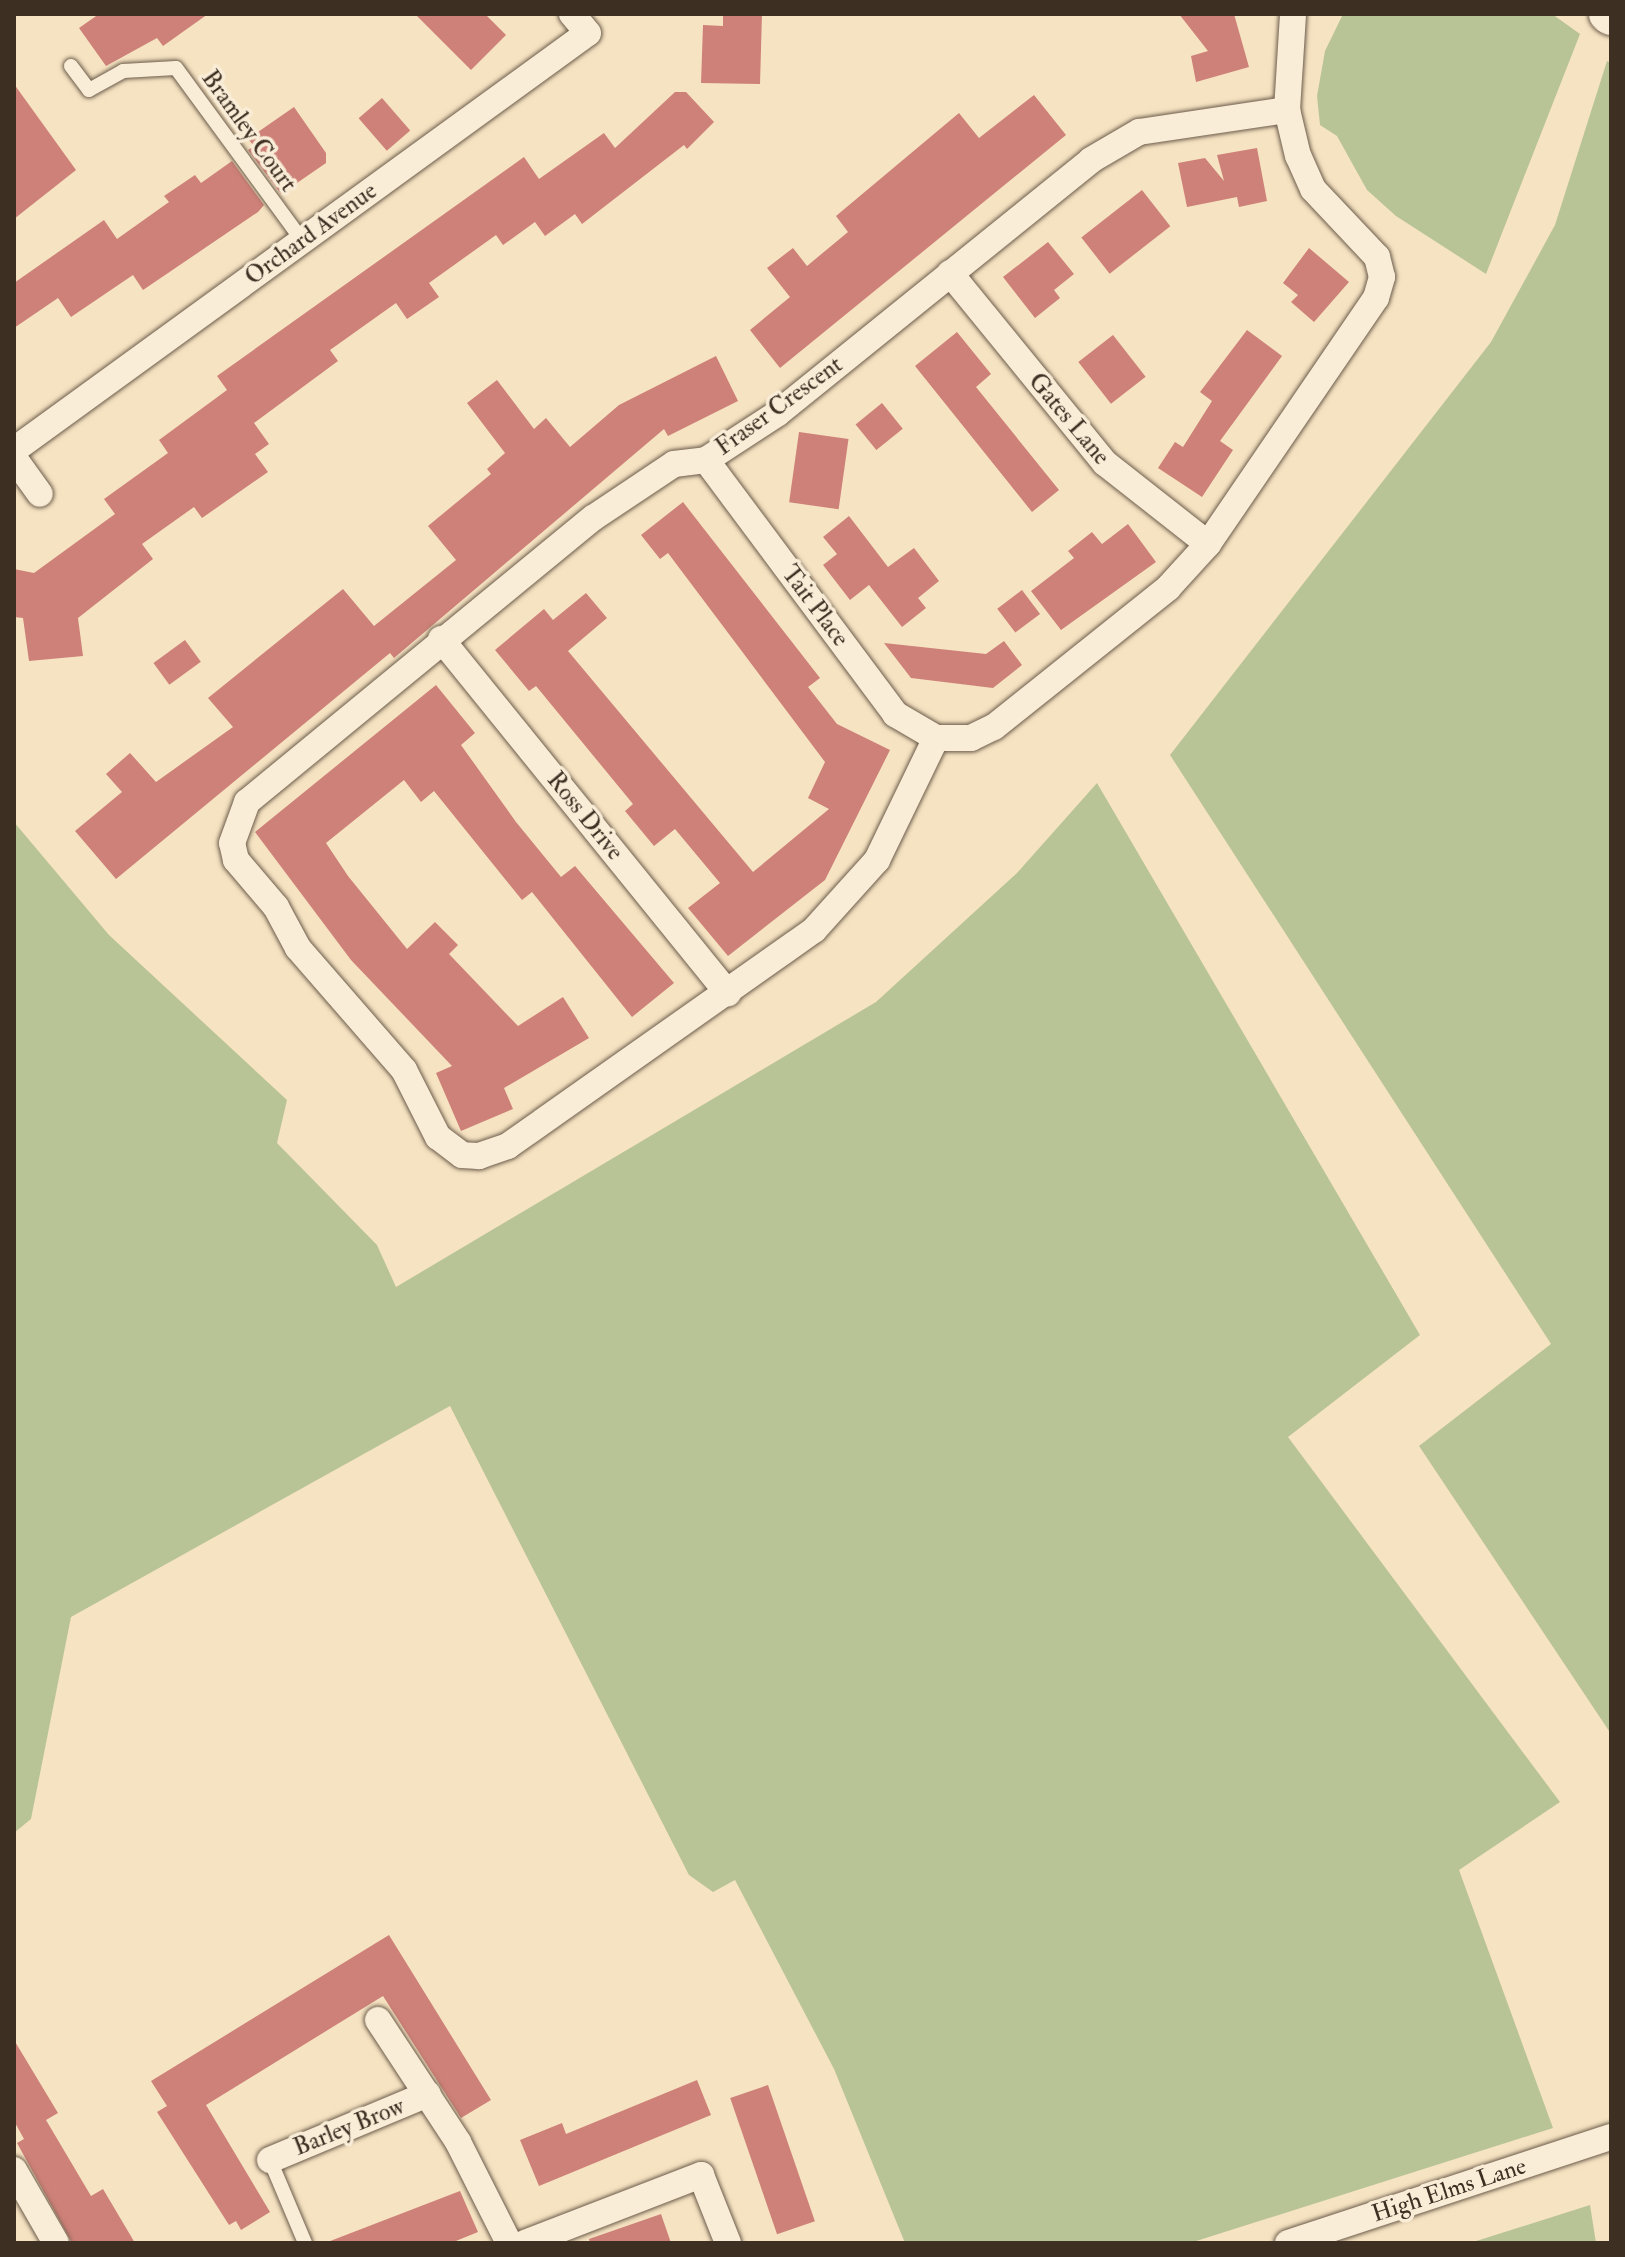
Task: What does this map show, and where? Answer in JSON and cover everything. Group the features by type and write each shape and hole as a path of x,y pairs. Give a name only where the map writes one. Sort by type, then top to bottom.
{"street":[{"name":"Orchard Avenue","path":"14,450 588,33 572,14"},
{"path":"728,993 853,894 877,860 936,738 971,738 994,727 1168,588 1208,544 1362,324 1382,277 1377,257 1313,189 1287,110 1286,64 1300,20"},
{"name":"Fraser Crescent","path":"728,993 508,1146 462,1155 438,1137 396,1060 298,948 276,907 236,860 233,828 247,802 441,639 593,518 674,464 706,460 778,413 950,273 1127,138 1287,110"},
{"name":"Gates Lane","path":"950,273 1105,463 1208,544"},
{"path":"14,458 40,494"},
{"name":"Tait Place","path":"706,460 895,714 936,738"},
{"name":"Ross Drive","path":"441,639 728,993"},
{"name":"Barley Brow","path":"378,2020 428,2094 509,2243"},
{"name":"Barley Brow","path":"270,2160 428,2094"},
{"name":"High Elms Lane","path":"1288,2243 1611,2137"},
{"path":"14,2170 56,2243"},
{"path":"525,2243 701,2175 728,2243"}],"lane":[{"name":"Bramley Court","path":"71,66 89,90 123,71 176,68 302,240"},
{"path":"270,2160 305,2243"}],"green space":[{"path":"1343,14 1552,14 1580,34 1486,274 1396,216 1367,190 1337,136 1320,125 1317,96 1325,51"},
{"path":"1607,61 1611,63 1611,1734 1419,1446 1551,1344 1170,755 1491,342 1555,225"},
{"path":"1097,783 1420,1335 1288,1437 1560,1802 1459,1870 1553,2128 1190,2243 905,2243 834,2069 735,1880 713,1892 689,1875 450,1406 71,1617 31,1819 14,1833 14,822 109,935 287,1100 277,1143 377,1245 396,1287 876,1002 1017,873"},
{"path":"1590,2205 1596,2243 1470,2243"}],"building":[{"path":"99,14 208,14 163,46 157,38 106,66 79,28"},
{"path":"415,14 485,14 506,35 471,70"},
{"path":"723,14 762,14 760,84 701,83 703,25 723,26"},
{"path":"1179,14 1234,14 1249,67 1196,82 1191,56 1208,51"},
{"path":"14,84 76,170 14,219"},
{"path":"675,92 686,92 714,122 687,149 684,145 582,224 575,214 545,236 535,222 503,245 496,235 429,283 439,297 407,319 396,303 330,350 338,361 254,423 269,444 255,454 268,472 202,518 194,507 142,544 153,559 78,618 83,656 29,661 23,618 14,617 14,569 34,573 115,514 104,499 168,453 159,440 227,390 217,376 524,157 539,179 604,133 615,148"},
{"path":"1034,95 1066,135 780,368 750,330 790,297 767,268 793,248 807,266 848,232 836,216 959,113 979,138"},
{"path":"382,98 410,130 387,151 359,118"},
{"path":"294,107 326,153 326,163 281,194 248,150 254,146 248,139"},
{"path":"1257,148 1267,201 1239,207 1237,197 1187,207 1178,163 1205,158 1224,181 1217,155"},
{"path":"232,161 264,205 258,212 143,290 133,275 71,317 58,298 14,328 14,283 104,220 117,239 169,202 164,196 195,175 201,183"},
{"path":"1142,190 1170,226 1110,274 1081,237"},
{"path":"1048,242 1074,274 1054,290 1060,298 1035,318 1003,277"},
{"path":"1309,248 1349,282 1314,322 1291,302 1298,295 1283,283"},
{"path":"1247,330 1282,356 1220,441 1233,450 1202,497 1158,468 1175,442 1183,447 1212,401 1200,392"},
{"path":"957,332 991,374 976,387 1059,490 1032,512 915,366"},
{"path":"1113,335 1146,377 1111,404 1078,362"},
{"path":"716,356 738,401 668,436 664,429 394,658 390,653 116,879 75,831 122,792 106,774 130,753 156,782 233,727 208,698 343,589 374,626 456,560 428,526 491,474 487,469 505,453 467,403 497,380 534,429 546,418 570,447 619,405"},
{"path":"882,403 903,429 876,450 856,424"},
{"path":"799,432 849,439 839,509 789,502"},
{"path":"683,502 820,678 808,687 837,724 890,750 825,880 728,956 688,908 720,883 675,829 654,846 625,811 633,804 536,686 529,691 495,650 544,609 553,620 586,593 607,618 568,651 753,872 829,809 808,798 825,762 668,553 660,559 641,535"},
{"path":"849,516 888,567 914,548 939,581 918,598 926,608 902,627 869,585 850,600 823,565 837,554 823,537"},
{"path":"1128,524 1156,562 1061,630 1031,591 1074,558 1068,551 1092,532 1102,544"},
{"path":"1022,590 1040,614 1015,633 997,609"},
{"path":"185,640 201,662 169,685 153,663"},
{"path":"1004,641 1022,665 993,688 911,678 884,643 986,654"},
{"path":"436,685 475,733 461,745 516,822 561,877 575,866 674,983 632,1017 532,892 522,900 434,791 421,802 404,780 326,843 348,876 407,949 435,922 458,945 449,954 518,1026 563,997 589,1038 504,1088 513,1109 461,1131 436,1073 452,1066 351,960 255,832"},
{"path":"389,1935 491,2100 461,2118 383,1996 206,2105 270,2212 241,2230 236,2221 229,2225 157,2112 167,2106 151,2081"},
{"path":"14,2040 58,2113 46,2120 91,2196 103,2189 135,2243 72,2243 17,2143 24,2139 14,2121"},
{"path":"697,2080 711,2115 539,2186 520,2140 562,2123 566,2134"},
{"path":"768,2085 815,2221 777,2234 730,2098"},
{"path":"460,2191 478,2232 451,2243 325,2243"},
{"path":"661,2214 671,2243 590,2243 589,2239"}]}
